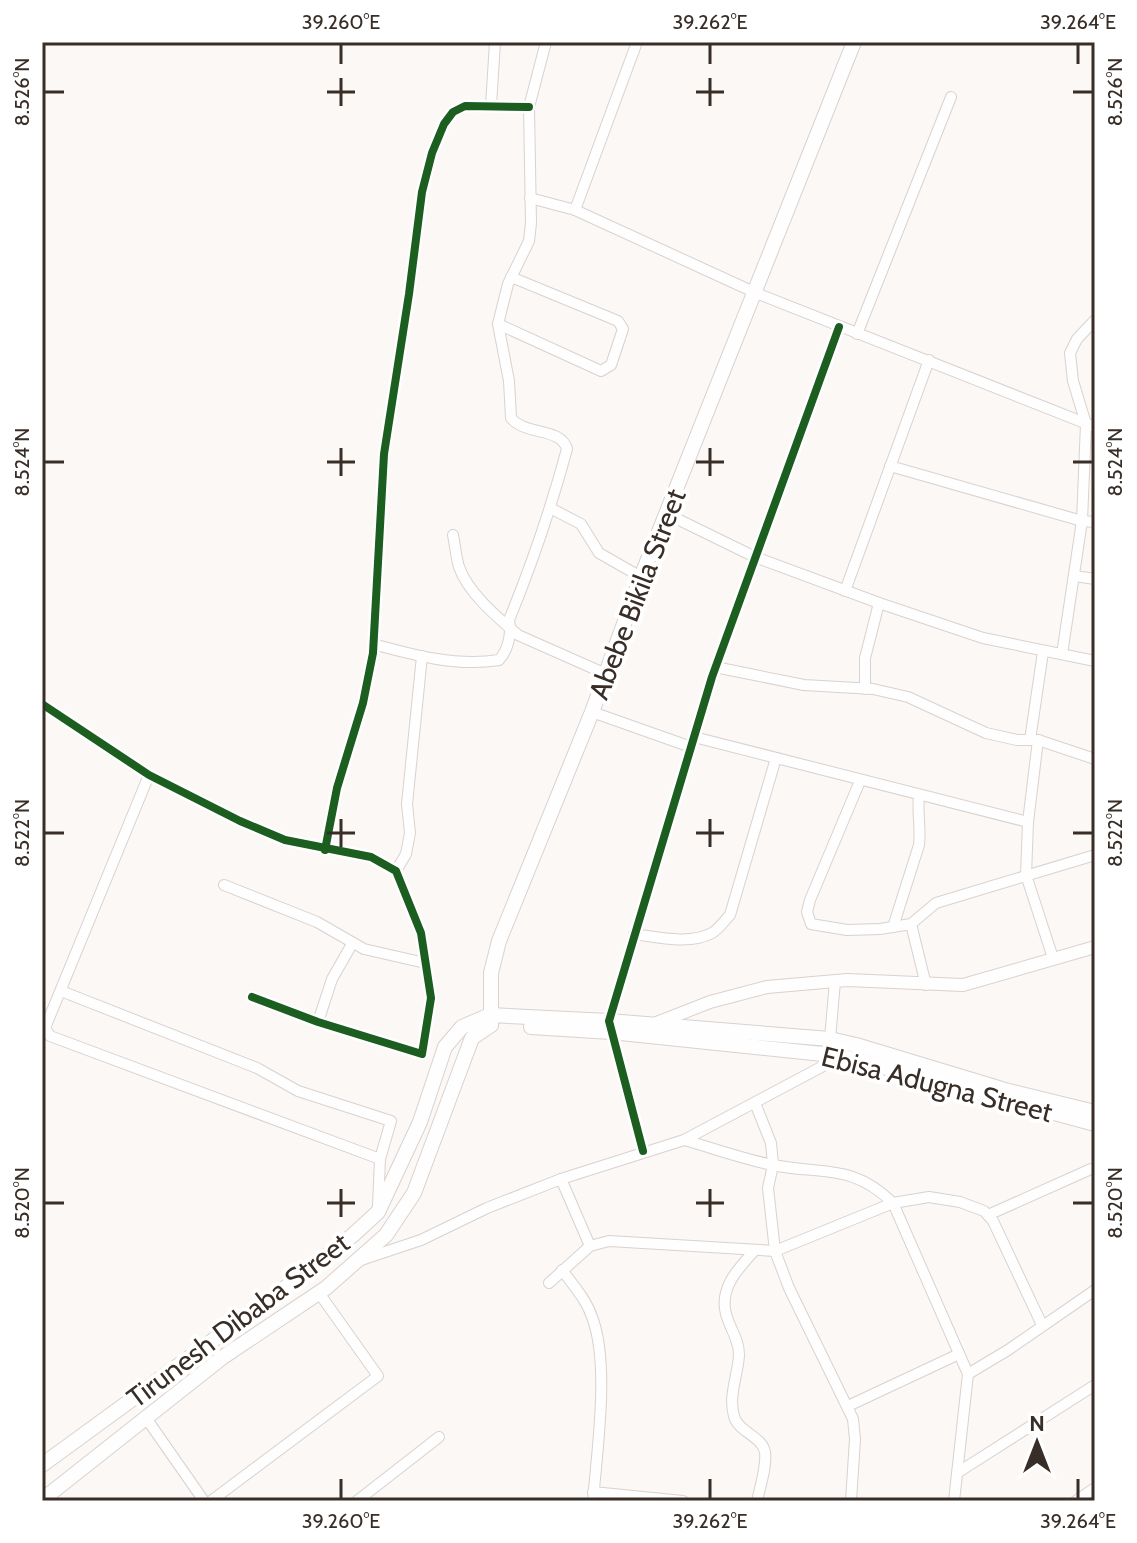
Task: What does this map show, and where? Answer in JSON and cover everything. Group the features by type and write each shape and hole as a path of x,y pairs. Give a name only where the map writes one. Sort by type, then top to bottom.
{"main road":[{"name":"Abebe Bikila Street","path":"491,1020 491,973 499,941 592,712 641,577 756,293 852,43"},
{"name":"Ebisa Adugna Street","path":"491,1020 513,1017 610,1026 842,1056 977,1095 1095,1124"},
{"name":"Ebisa Adugna Street","path":"491,1020 651,1025 830,1039 1005,1090 1095,1112"},
{"name":"Tirunesh Dibaba Street","path":"42,1465 286,1287 378,1212 420,1122 445,1047 462,1027 491,1020"},
{"name":"Tirunesh Dibaba Street","path":"42,1500 223,1357 319,1293 386,1235 414,1193 472,1038 491,1020"}],"street":[{"path":"491,106 495,42"},
{"path":"373,644 422,656 483,663 499,660 504,654 511,629 509,620 532,563 567,449 560,437 524,429 511,418 509,381 498,324 511,277 529,241 529,107 546,42"},
{"path":"575,210 637,42"},
{"path":"857,334 951,97"},
{"path":"325,850 337,788 363,703 373,644 384,454 422,192 432,153 444,124 453,112 465,106 529,107"},
{"path":"530,198 575,210 756,293 1091,426"},
{"path":"498,324 601,371 611,365 623,329 618,321 511,277"},
{"path":"1062,654 1082,521 1091,426 1073,381 1070,353 1077,339 1095,320"},
{"path":"643,1151 610,1026 634,934 715,667 839,327"},
{"path":"845,591 929,360"},
{"path":"890,466 1082,521 1095,522"},
{"path":"550,508 581,524 599,553 641,577"},
{"path":"667,514 755,557 879,603 983,638 1095,661"},
{"path":"453,535 459,568 470,587 511,629 518,635 606,674"},
{"path":"1075,576 1095,579"},
{"path":"865,689 865,658 879,603"},
{"path":"1043,652 1026,875 1053,958"},
{"path":"396,871 406,854 410,833 407,804 422,656"},
{"path":"715,667 804,685 865,689 908,697 986,733 1017,740 1034,740 1095,759"},
{"path":"42,704 149,775 263,831 325,850 371,857 396,871 421,933 431,998 422,1054 318,1022 252,997"},
{"path":"592,712 693,742 776,758 1028,822"},
{"path":"634,934 671,939 702,937 714,932 730,915 776,758"},
{"path":"149,775 45,1028 50,1036 380,1159"},
{"path":"860,781 810,900 808,918 811,924 847,930 911,924 936,903 1095,855"},
{"path":"893,927 919,845 921,833 916,815 919,795"},
{"path":"224,885 317,922 352,944 388,956 425,963"},
{"path":"911,924 926,985"},
{"path":"318,1022 332,979 352,944"},
{"path":"651,1025 710,1002 767,987 835,981 963,985 1095,947"},
{"path":"830,1039 835,981"},
{"path":"61,991 257,1068 298,1091 391,1121 380,1159 378,1212"},
{"path":"356,1261 421,1240 487,1208 561,1179 684,1140 842,1056 856,1045"},
{"path":"755,1103 771,1143 773,1165 768,1188 775,1251 789,1288 853,1419 855,1439 851,1501"},
{"path":"684,1140 773,1165 852,1175 879,1189 893,1203 968,1374 954,1501"},
{"path":"988,1215 1091,1169"},
{"path":"561,1179 590,1246"},
{"path":"549,1283 590,1246 609,1241 775,1251 893,1203 929,1197 960,1202 988,1215 1042,1325"},
{"path":"755,1250 729,1281 725,1299 726,1314 737,1339 739,1354 731,1405 735,1420 761,1444 765,1452 757,1501"},
{"path":"562,1270 583,1298 592,1317 602,1355 593,1496 683,1501"},
{"path":"968,1374 1095,1290"},
{"path":"211,1501 378,1376 319,1293"},
{"path":"848,1406 959,1354"},
{"path":"957,1473 1095,1385"},
{"path":"146,1418 204,1501"},
{"path":"357,1501 439,1437"},
{"path":"1076,1501 1095,1488"}],"cycle path":[{"path":"325,850 337,788 363,703 373,653 384,454 422,192 432,153 444,124 453,112 465,106 529,107"},
{"path":"643,1151 609,1021 712,677 839,327"},
{"path":"42,704 149,775 240,821 285,840 371,857 396,871 421,933 431,998 422,1054 318,1022 252,997"}]}
